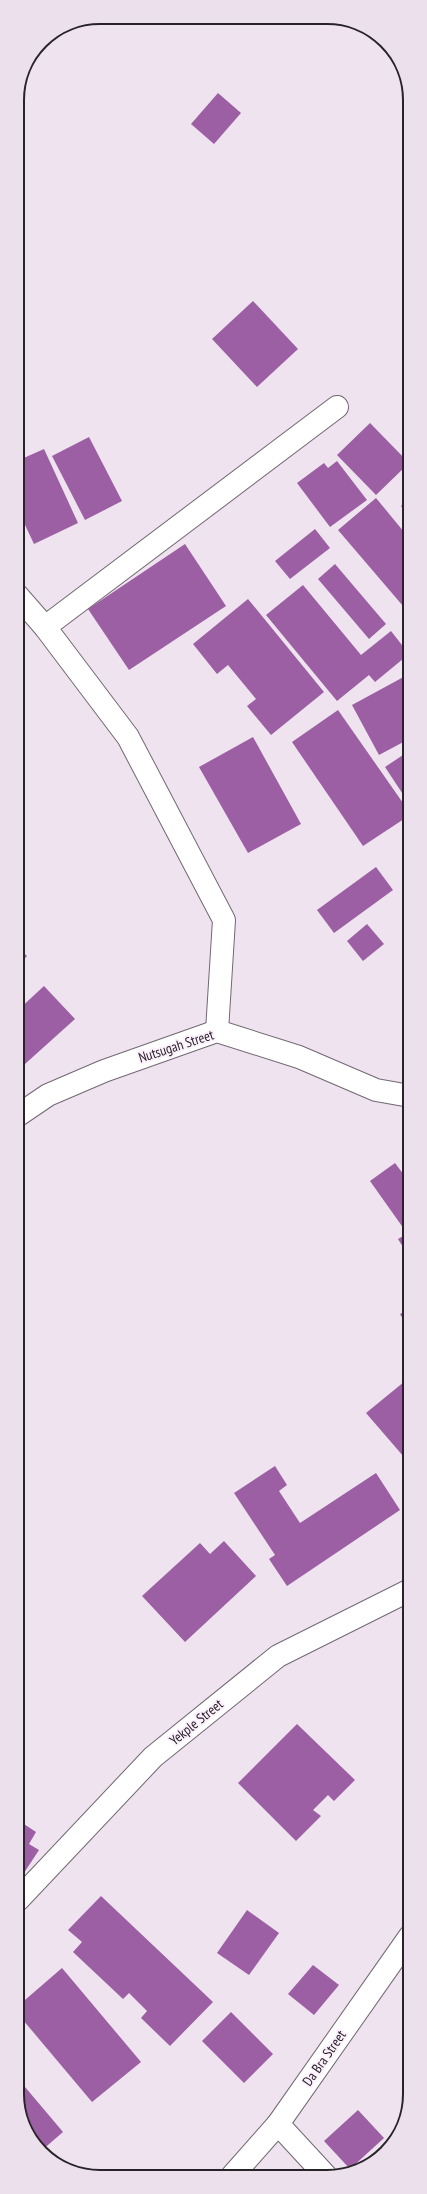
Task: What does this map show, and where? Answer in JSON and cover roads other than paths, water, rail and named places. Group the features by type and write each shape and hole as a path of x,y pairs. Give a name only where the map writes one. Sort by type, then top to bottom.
{"street":[{"path":"45,627 337,407"},
{"path":"24,603 45,627 128,737 224,920 216,1031"},
{"name":"Nutsugah Street","path":"24,1111 48,1095 90,1077 216,1031 299,1057 376,1090 403,1095"},
{"name":"Yekple Street","path":"24,1894 153,1757 278,1656 403,1594"},
{"name":"Da Bra Street","path":"237,2170 278,2124 403,1946"},
{"path":"278,2124 320,2170"}]}
